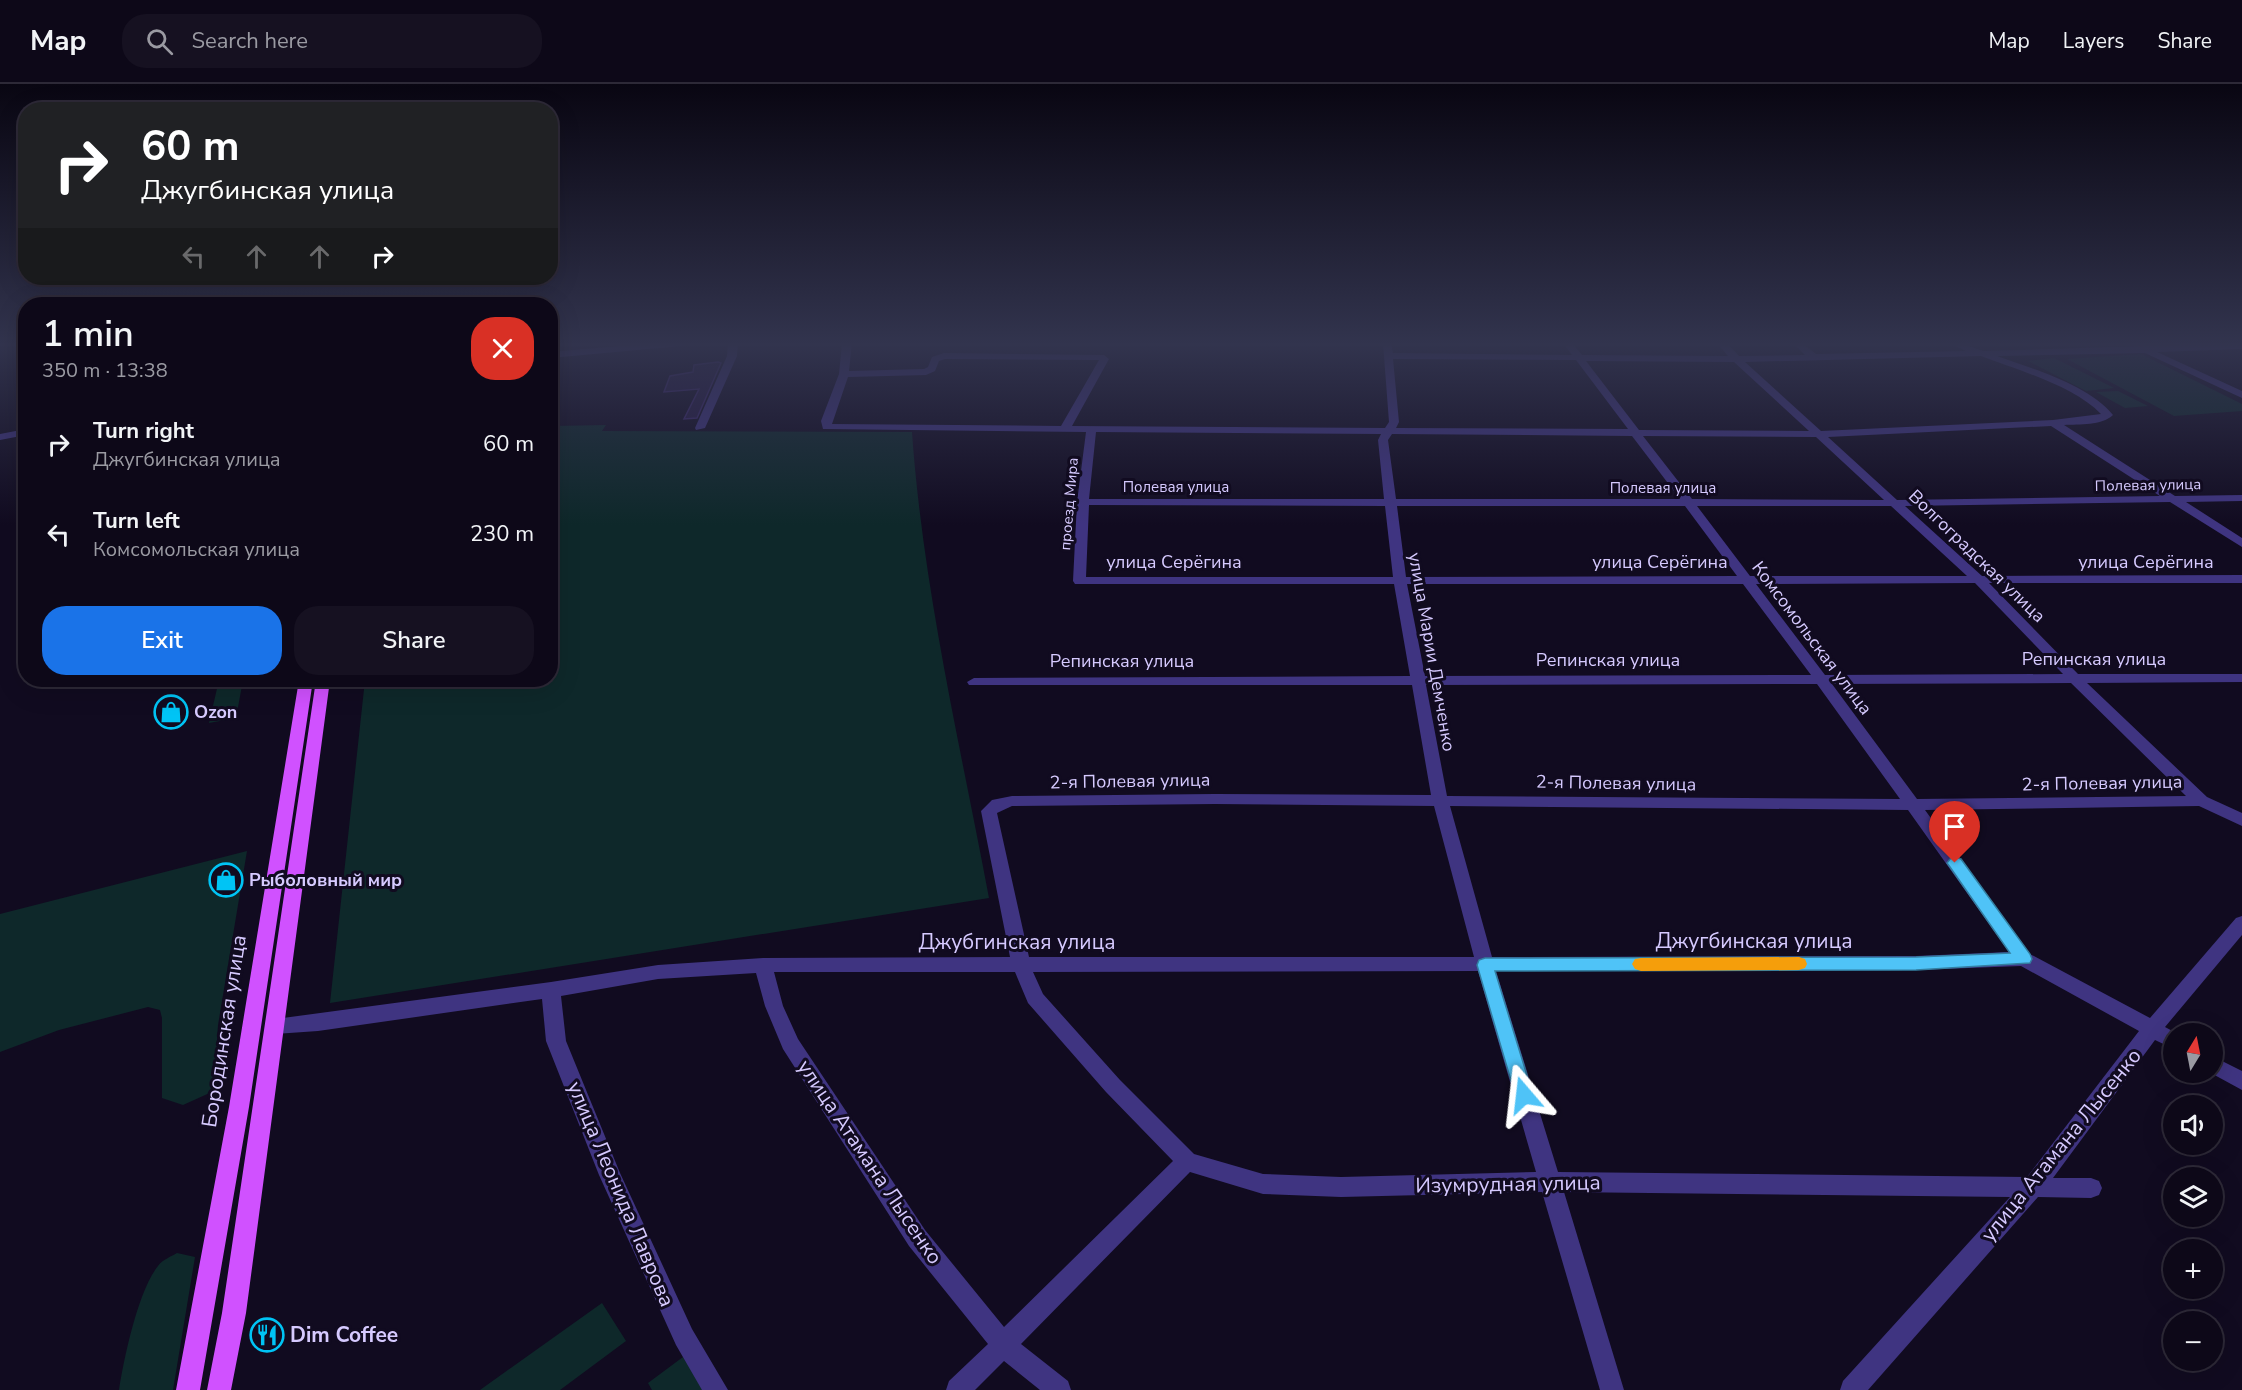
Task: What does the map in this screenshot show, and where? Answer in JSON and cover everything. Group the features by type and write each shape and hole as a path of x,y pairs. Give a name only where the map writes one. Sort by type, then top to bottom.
{"main road":[{"name":"Бородинская улица","path":"188,1390 239,1107 305,687"},
{"path":"219,1390 234,1313 322,687"}],"street":[{"path":"700,428 711,404"},
{"path":"833,404 826,421 827,427 1091,431 1819,434 2054,423 2100,419 2108,415 2105,409 2096,404"},
{"path":"1065,430 1070,414 1077,404"},
{"name":"улица Марии Демченко","path":"1392,404 1394,422 1383,440 1390,501 1400,580 1440,800 1485,965 1612,1390"},
{"name":"Комсомольская улица","path":"1615,404 1914,805 2024,959"},
{"name":"Волгоградская улица","path":"1786,404 1979,580 2075,679 2201,801"},
{"path":"2054,423 2242,543"},
{"name":"проезд Мира","path":"1079,580 1083,502 1091,431"},
{"path":"0,437 18,434"},
{"name":"Полевая улица","path":"1083,502 1896,503 2242,498"},
{"name":"улица Серёгина","path":"1079,580 2242,579"},
{"name":"Репинская улица","path":"974,682 2242,678"},
{"name":"2-я Полевая улица","path":"989,811 998,804 1012,801 1440,800 1914,805 2201,801 2242,820"},
{"name":"Изумрудная улица","path":"989,811 1021,965 1035,998 1113,1086 1187,1161 1217,1172 1263,1184 1341,1187 1550,1182 2091,1188"},
{"name":"улица Атамана Лысенко","path":"1852,1390 2033,1187 2152,1029 2242,923"},
{"path":"2024,959 2163,1035"},
{"name":"Джугбинская улица","path":"1485,965 1916,963 2024,959"},
{"name":"Джубгинская улица","path":"275,1026 318,1023 551,990 658,972 764,965 1485,965"},
{"name":"улица Атамана Лысенко","path":"764,965 774,1006 790,1043 916,1238 1004,1345 1059,1390"},
{"name":"улица Леонида Лаврова","path":"551,990 556,1041 610,1175 684,1337 716,1390"},
{"path":"2223,1070 2242,1081"},
{"path":"958,1390 1187,1161"}],"green space":[{"path":"2118,404 2148,406 2125,408"},
{"path":"2151,404 2242,404 2242,411 2174,416"},
{"path":"606,425 602,431 912,432 917,490 934,607 989,898 330,1003 364,687 558,687 558,426"},
{"path":"217,687 242,687 236,718 209,723"},
{"path":"247,851 218,1025 214,1091 183,1105 162,1098 162,1018 160,1010 148,1007 59,1030 0,1052 0,914"},
{"path":"177,1253 195,1257 173,1390 119,1390 128,1343 144,1291 160,1264"},
{"path":"602,1303 626,1341 560,1390 480,1390"},
{"path":"683,1357 704,1390 652,1390 648,1383"}],"building":[{"path":"692,404 703,404 697,418 684,419"}],"slow traffic":[{"path":"1641,964 1799,964"}],"place":[{"name":"Ozon","path":"171,712"},
{"name":"Рыболовный мир","path":"226,880"},
{"name":"Dim Coffee","path":"267,1335"}],"route":[{"path":"1524,1095 1485,965 1916,963 2024,959 1955,863"}]}
